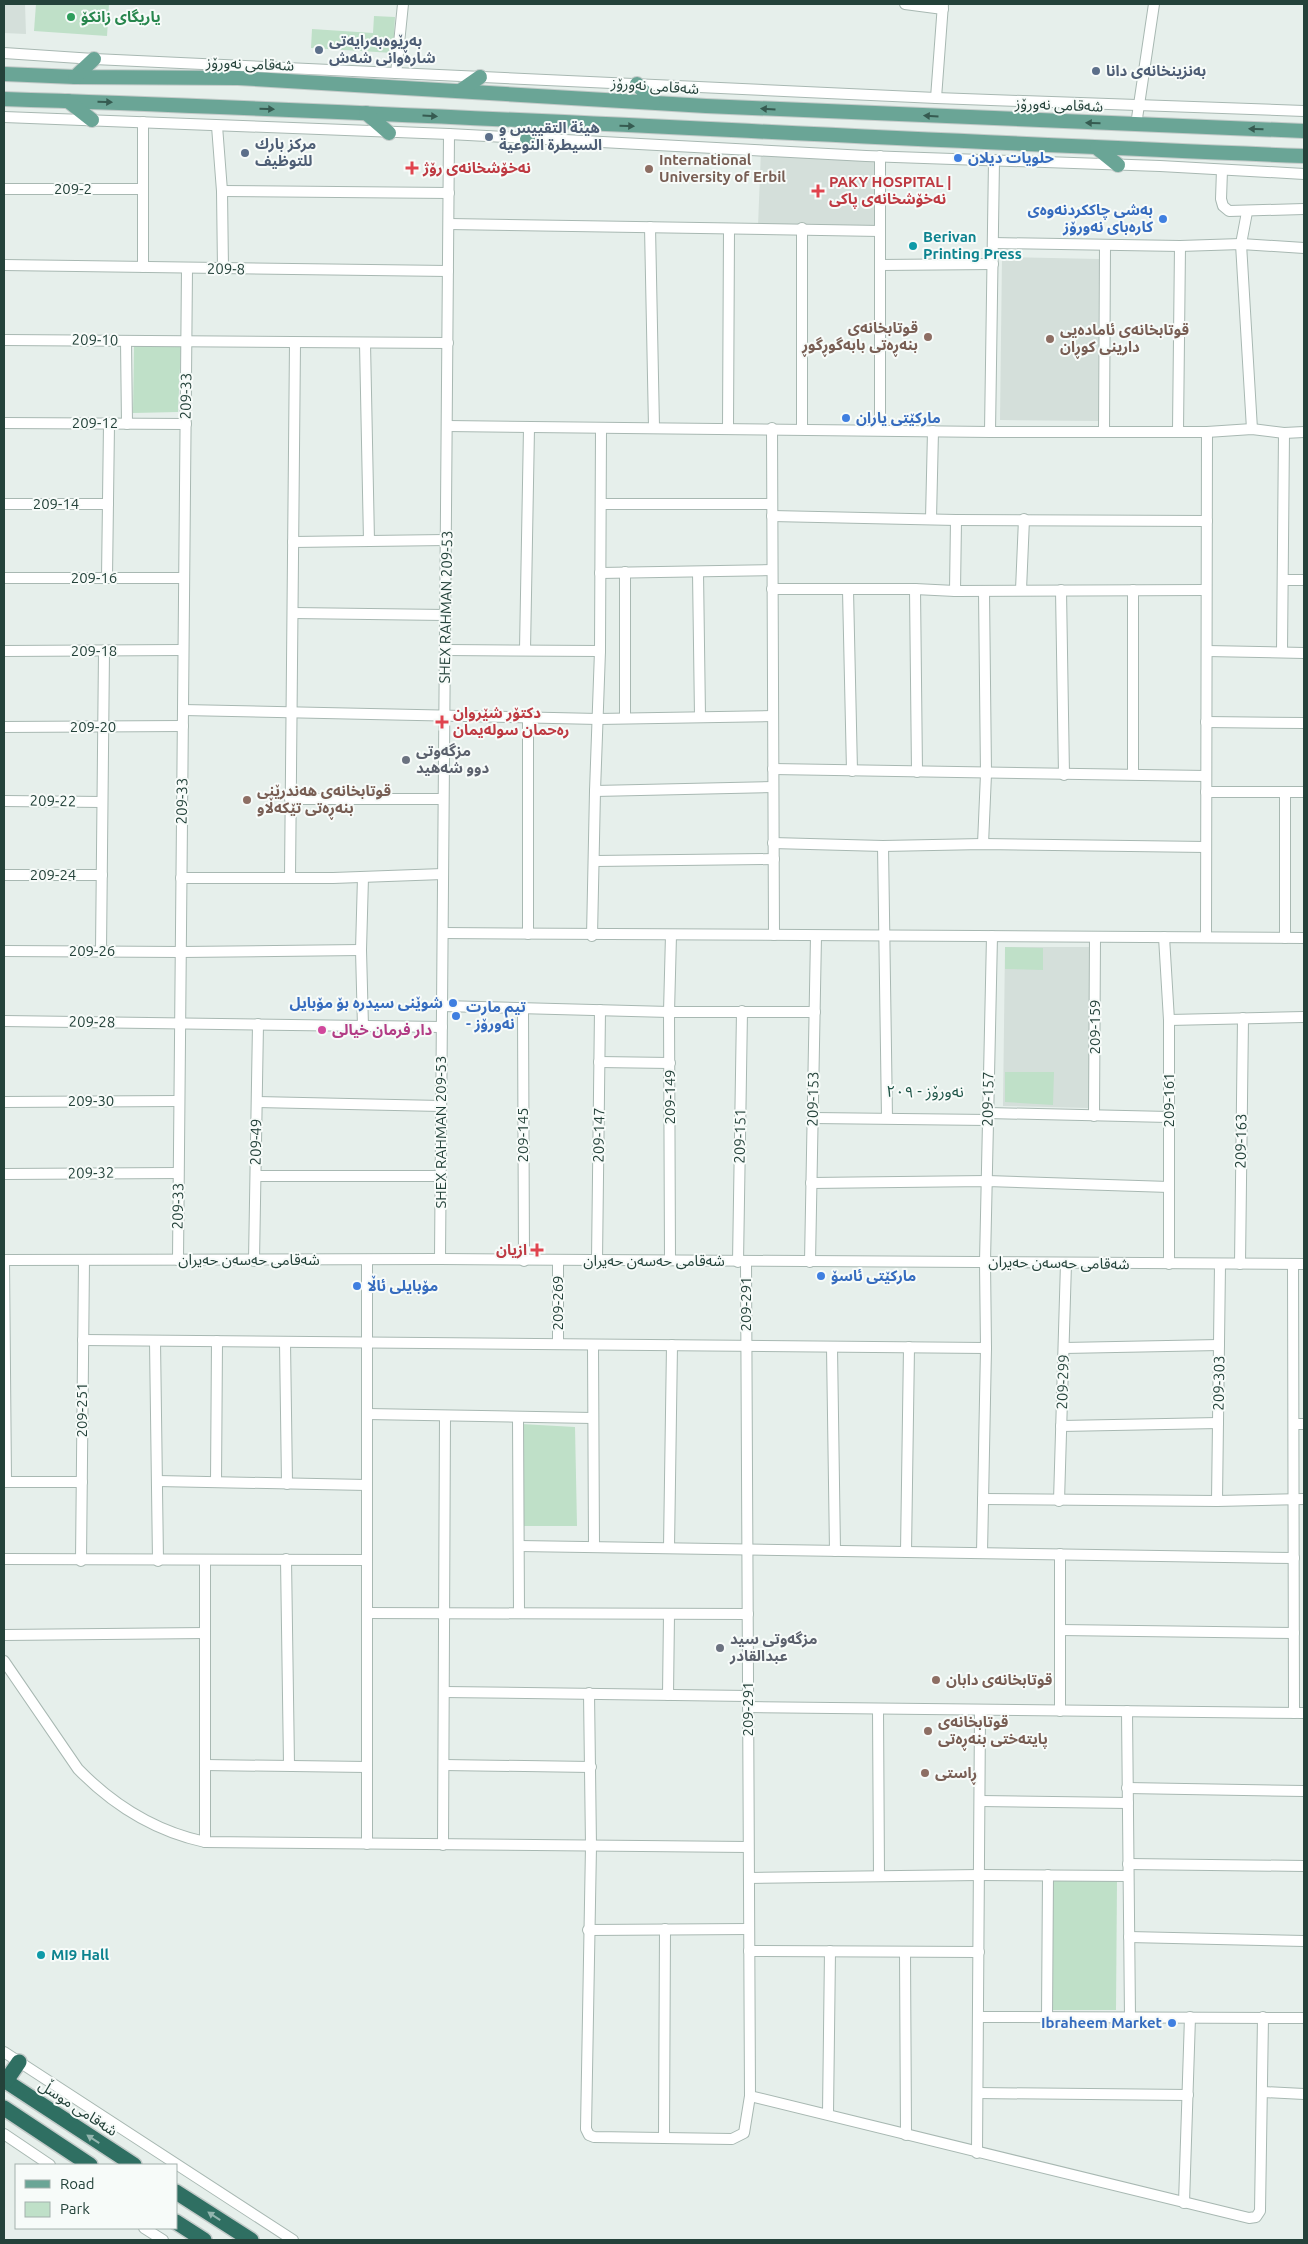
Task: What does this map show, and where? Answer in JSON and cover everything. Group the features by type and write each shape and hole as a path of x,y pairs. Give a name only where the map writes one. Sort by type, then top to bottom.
{"highway":[{"path":"5,2080 19,2062"},
{"name":"شەقامی موسڵ","path":"5,2080 132,2164"},
{"path":"4,2108 88,2164"},
{"path":"178,2193 251,2240"},
{"path":"192,2203 178,2223 204,2240"}],"main road":[{"path":"75,77 94,59"},
{"name":"شەقامی نەورۆز","path":"4,74 75,77 238,78 724,107 1304,131"},
{"path":"460,91 480,76"},
{"path":"637,84 653,102"},
{"path":"4,99 366,113 1304,156"},
{"path":"68,101 92,120"},
{"path":"702,129 707,120 706,106"},
{"path":"724,107 720,118 724,130"},
{"path":"366,113 389,133"},
{"path":"528,139 545,122"},
{"path":"1097,148 1118,165"}],"street":[{"path":"396,72 403,4"},
{"path":"905,4 943,6 936,98"},
{"path":"1136,124 1154,4"},
{"path":"4,53 94,59 936,98 1304,111"},
{"path":"4,117 450,134 866,156 1304,174"},
{"path":"142,268 143,122"},
{"path":"217,126 222,191 222,269"},
{"name":"SHEX RAHMAN 209-53","path":"440,1259 450,134"},
{"path":"866,156 868,136"},
{"path":"880,156 880,430"},
{"path":"990,432 994,160"},
{"path":"1222,170 1222,206 1229,211 1304,209"},
{"name":"209-2","path":"4,190 143,189"},
{"path":"222,191 449,193"},
{"path":"1247,212 1241,244 1252,429"},
{"path":"449,224 728,229 802,228 880,231"},
{"path":"650,227 654,427"},
{"path":"802,228 802,428"},
{"path":"728,229 728,429"},
{"path":"993,244 1180,246 1241,244 1304,248"},
{"path":"1104,432 1105,245"},
{"path":"1178,431 1180,246"},
{"path":"880,264 993,264"},
{"name":"209-8","path":"4,265 448,271"},
{"name":"209-33","path":"178,1260 187,268"},
{"name":"209-10","path":"4,340 448,343"},
{"path":"126,341 127,424"},
{"path":"290,878 295,343"},
{"path":"365,343 369,541"},
{"name":"209-12","path":"4,422 186,424"},
{"path":"107,578 109,424"},
{"path":"447,426 529,428 802,428 990,432 1207,432 1252,429 1284,433 1304,432"},
{"path":"525,650 529,428"},
{"path":"592,936 600,650 601,428"},
{"path":"772,428 774,935"},
{"path":"931,519 933,431"},
{"path":"1206,937 1207,432"},
{"path":"1282,652 1284,433"},
{"name":"209-14","path":"4,504 108,504"},
{"path":"601,504 772,504"},
{"path":"772,516 956,520 1207,521"},
{"path":"1021,590 1024,519"},
{"path":"955,591 956,520"},
{"path":"293,542 446,540"},
{"path":"600,573 772,570"},
{"path":"626,572 626,717"},
{"path":"698,572 700,717"},
{"name":"209-16","path":"4,578 184,578"},
{"path":"1284,580 1304,580"},
{"path":"772,589 915,589 955,591 1206,590"},
{"path":"915,589 917,772"},
{"path":"848,590 852,771"},
{"path":"1061,590 1064,775"},
{"path":"1133,590 1133,773"},
{"path":"982,844 986,774 984,591"},
{"path":"293,613 445,615"},
{"path":"101,951 104,650"},
{"name":"209-18","path":"4,651 184,650"},
{"path":"445,650 600,650"},
{"path":"1206,651 1304,653"},
{"path":"183,710 598,719 626,717 773,716"},
{"path":"528,718 528,934"},
{"path":"1206,722 1304,723"},
{"name":"209-20","path":"4,727 183,726"},
{"path":"773,769 1064,775 1133,773 1206,776"},
{"path":"595,791 773,787"},
{"path":"1206,792 1304,792"},
{"path":"1285,792 1285,938"},
{"path":"290,799 443,799"},
{"name":"209-22","path":"4,801 102,802"},
{"path":"773,843 883,846 982,844 1206,847"},
{"path":"883,846 886,1118"},
{"path":"595,861 774,860"},
{"path":"181,878 363,877 443,874"},
{"name":"209-24","path":"4,875 102,875"},
{"path":"362,1027 361,950 363,877"},
{"path":"443,934 1304,938"},
{"name":"209-149","path":"670,1260 669,1012 671,935"},
{"name":"209-153","path":"810,1262 816,936"},
{"name":"209-157","path":"982,1553 986,1348 985,1262 992,936"},
{"name":"209-159","path":"1094,1116 1095,937"},
{"name":"209-161","path":"1164,937 1168,1020 1168,1264"},
{"name":"209-26","path":"4,951 361,950"},
{"path":"442,1006 669,1012 815,1012"},
{"name":"209-145","path":"523,1009 524,1261"},
{"name":"209-147","path":"597,1261 600,1010"},
{"name":"209-151","path":"742,1011 742,1262"},
{"path":"1168,1020 1304,1017"},
{"name":"209-163","path":"1240,1264 1242,1018"},
{"name":"209-28","path":"4,1021 442,1027"},
{"name":"209-49","path":"254,1260 258,1024"},
{"path":"599,1062 670,1063"},
{"name":"209-30","path":"4,1102 179,1101"},
{"path":"257,1102 441,1106"},
{"path":"813,1118 1169,1117"},
{"name":"209-32","path":"4,1174 178,1173"},
{"path":"256,1176 441,1176"},
{"path":"811,1183 987,1181 1169,1187"},
{"name":"شەقامی حەسەن حەیران","path":"4,1260 367,1261 440,1259 524,1261 670,1260 742,1262 1304,1264"},
{"path":"4,1260 5,1482 82,1482"},
{"name":"209-251","path":"81,1561 84,1260"},
{"path":"367,1261 367,1844"},
{"name":"209-269","path":"558,1261 558,1344"},
{"name":"209-291","path":"664,2138 732,2139 744,2133 750,2096 746,1346 742,1262"},
{"name":"209-299","path":"1059,1501 1066,1263"},
{"name":"209-303","path":"1217,1502 1220,1264"},
{"path":"748,1707 1299,1713 1294,1633 1294,1558 1299,1498 1299,1424 1293,1348 1293,1264"},
{"path":"83,1340 986,1348"},
{"path":"155,1341 158,1561"},
{"path":"216,1482 217,1341"},
{"path":"285,1342 287,1484"},
{"path":"593,1345 594,1547"},
{"path":"669,1548 672,1345"},
{"path":"1064,1348 1219,1345"},
{"path":"832,1347 835,1551"},
{"path":"906,1552 909,1348"},
{"path":"1293,1348 1304,1348"},
{"path":"367,1414 593,1418"},
{"path":"443,1844 445,1416"},
{"path":"518,1418 519,1613"},
{"path":"1061,1426 1218,1423"},
{"path":"157,1481 367,1485"},
{"path":"984,1499 1217,1502 1299,1498"},
{"path":"518,1546 1294,1558"},
{"path":"1060,1554 1060,1711"},
{"path":"4,1559 81,1561 367,1560"},
{"path":"286,1559 289,1765"},
{"path":"205,1560 205,1842"},
{"path":"367,1614 748,1614"},
{"path":"668,1695 669,1614"},
{"path":"1060,1630 1294,1633"},
{"path":"4,1635 205,1633"},
{"path":"4,1661 78,1769 105,1795 132,1814 186,1838 205,1842 748,1847"},
{"path":"444,1692 748,1696"},
{"path":"589,1693 591,1846 588,1930 586,2129 589,2135 594,2138 664,2138 665,1929"},
{"path":"878,1709 879,1876"},
{"path":"977,2153 980,1711"},
{"path":"1127,1711 1130,2018"},
{"path":"205,1765 367,1767"},
{"path":"444,1765 591,1767"},
{"path":"1128,1788 1304,1792"},
{"path":"980,1800 1128,1803"},
{"path":"1128,1864 1304,1866"},
{"path":"749,1878 979,1875 1128,1876"},
{"path":"1047,2018 1048,1875"},
{"path":"588,1930 749,1929"},
{"path":"1129,1937 1304,1941"},
{"path":"749,1951 979,1952"},
{"path":"828,2114 830,1951"},
{"path":"905,1952 906,2135"},
{"path":"978,2017 1304,2018"},
{"path":"1184,2203 1190,2017"},
{"path":"750,2096 1184,2203 1249,2218 1256,2217 1260,2211 1263,2018"},
{"path":"4,2052 176,2164"},
{"path":"1263,2092 1304,2094"},
{"path":"978,2093 1188,2095"},
{"path":"4,2134 49,2164"},
{"path":"178,2165 293,2240"},
{"path":"146,2229 163,2240"}],"shaded area":[{"path":"4,4 25,4 26,34 4,33"},
{"name":"PAKY HOSPITAL | نەخۆشخانەی پاکی","path":"761,150 877,155 875,227 758,226"},
{"name":"قوتابخانەی ئامادەیی دارینی کوڕان","path":"1002,257 1099,259 1098,421 1000,420"},
{"path":"1005,947 1089,947 1089,1108 1003,1106"}],"green space":[{"name":"یاریگای زانكۆ","path":"36,4 109,4 107,36 34,31"},
{"path":"374,16 395,17 393,53 311,48 312,29 373,33"},
{"path":"181,345 178,412 133,413 134,346"},
{"path":"1005,947 1043,948 1043,970 1005,969"},
{"path":"1005,1072 1054,1072 1053,1105 1005,1102"},
{"path":"521,1424 575,1427 577,1526 520,1526"},
{"path":"1050,1879 1117,1879 1116,2010 1053,2010"}],"place":[{"name":"یاریگای زانكۆ","path":"71,17"},
{"name":"بەڕێوەبەرایەتی شارەوانی شەش","path":"319,50"},
{"name":"بەنزینخانەی دانا","path":"1096,71"},
{"name":"هيئة التقييس و السيطرة النوعية","path":"489,137"},
{"name":"مركز بارك للتوظيف","path":"245,153"},
{"name":"حلويات ديلان","path":"958,158"},
{"name":"نەخۆشخانەی رۆژ","path":"412,168"},
{"name":"International University of Erbil","path":"649,169"},
{"name":"PAKY HOSPITAL | نەخۆشخانەی پاکی","path":"818,191"},
{"name":"به‌شی چاككردنه‌وه‌ی كاره‌بای نه‌ورۆز","path":"1163,219"},
{"name":"Berivan Printing Press","path":"913,246"},
{"name":"قوتابخانەی بنەڕەتی بابەگوڕگوڕ","path":"928,337"},
{"name":"قوتابخانەی ئامادەیی دارینی کوڕان","path":"1050,339"},
{"name":"مارکێتی یاران","path":"846,418"},
{"name":"دکتۆر شێروان رەحمان سولەیمان","path":"442,722"},
{"name":"مزگەوتی دوو شەهید","path":"406,760"},
{"name":"قوتابخانەی هەندرێنی بنەڕەتی تێکەڵاو","path":"247,800"},
{"name":"شوێنی سیدرە بۆ مۆبایل","path":"453,1003"},
{"name":"تیم مارت - نەورۆز","path":"456,1016"},
{"name":"دار فرمان خیالی","path":"322,1030"},
{"name":"ازيان","path":"537,1250"},
{"name":"مارکێتی ئاسۆ","path":"821,1276"},
{"name":"مۆبایلی ئاڵا","path":"357,1286"},
{"name":"مزگەوتی سید عبدالقادر","path":"720,1648"},
{"name":"قوتابخانەی دابان","path":"936,1680"},
{"name":"قوتابخانەی پایتەختی بنەڕەتی","path":"928,1731"},
{"name":"ڕاستی","path":"925,1773"},
{"name":"MI9 Hall","path":"41,1955"},
{"name":"Ibraheem Market","path":"1172,2023"}],"district":[{"name":"نەورۆز - ٢٠٩","path":"925,1091"}]}
